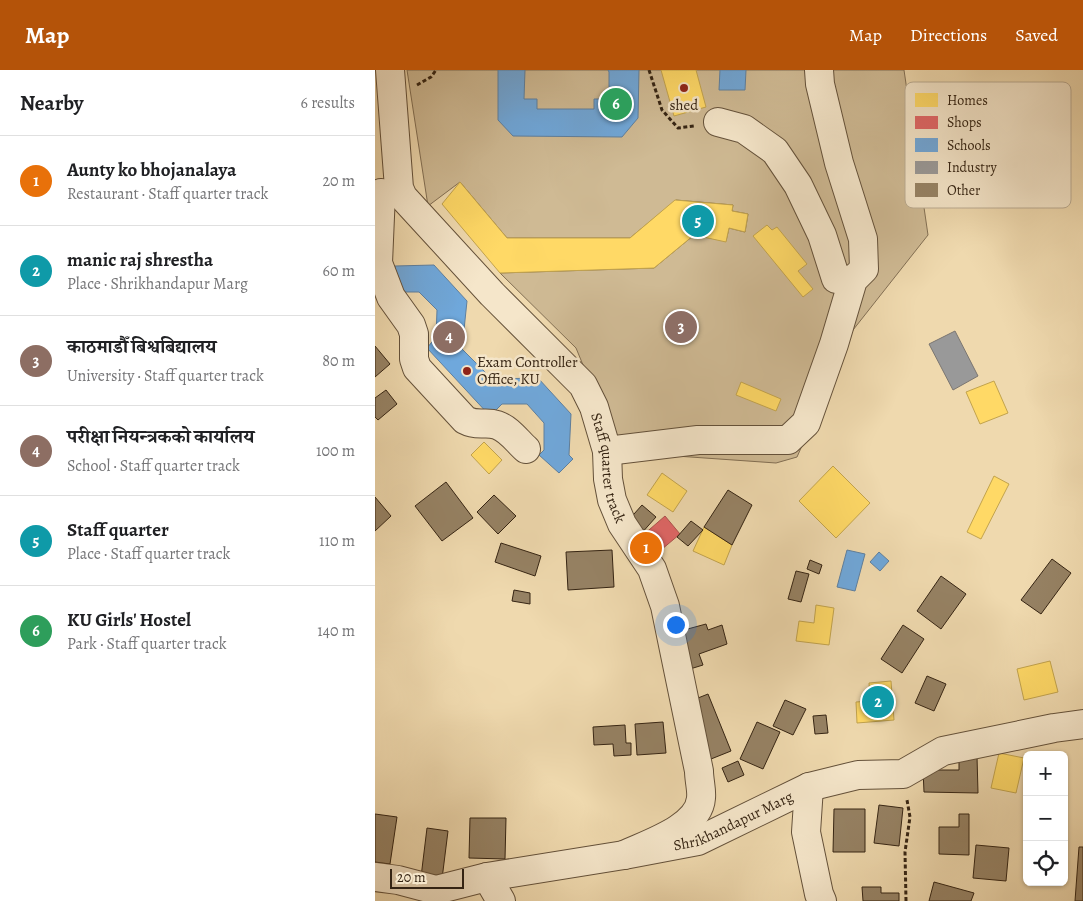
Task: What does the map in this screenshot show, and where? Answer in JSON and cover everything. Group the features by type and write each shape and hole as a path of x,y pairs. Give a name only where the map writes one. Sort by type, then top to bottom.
{"street":[{"name":"Staff quarter track","path":"390,70 385,191 403,197 499,301 583,385 595,407 607,450 608,479 612,500 622,524 652,569 665,606 699,771 701,798 698,811 684,826 624,855"},
{"path":"607,450 698,440 788,440 806,423 834,344 853,280 864,269 863,240 839,162 820,84 819,70"},
{"path":"718,122 744,129 775,151 798,185 822,235 836,279 853,280"},
{"path":"385,191 378,262 391,298 415,334 417,368 465,420 473,424 487,423 497,425 508,431 525,449"},
{"name":"Shrikhandapur Marg","path":"375,877 398,880 436,890 487,877 698,841 809,787 858,775 903,774 943,750 1083,724"},
{"path":"809,787 806,832 822,901"},
{"path":"487,877 501,901"}],"path":[{"path":"649,70 661,110 678,128 718,122"},
{"path":"903,774 910,817 905,852 906,901"}],"shaded area":[{"path":"407,70 904,70 906,82 905,208 924,208 928,235 853,330 797,457 776,463 619,452 576,348 500,273 654,268 694,235 726,241 729,228 745,232 748,214 732,211 733,205 676,200 630,238 507,238 460,182 428,206"}],"building: Homes":[{"name":"shed","path":"661,70 696,70 706,107 674,116"},
{"path":"460,182 507,238 630,238 675,200 733,205 732,211 748,214 745,232 729,228 726,242 694,235 654,268 500,273 442,204"},
{"path":"767,225 772,230 777,227 807,264 798,271 813,289 803,297 753,236"},
{"path":"994,381 1008,413 980,424 966,392"},
{"path":"741,382 781,399 776,411 736,395"},
{"path":"484,442 502,460 489,474 471,455"},
{"path":"833,466 870,503 836,538 799,501"},
{"path":"662,473 687,491 673,512 647,495"},
{"path":"994,476 1009,484 981,539 967,532"},
{"path":"704,527 732,545 724,565 693,551"},
{"path":"816,605 834,608 829,645 796,641 799,621 814,623"},
{"path":"1050,661 1058,692 1024,700 1017,669"},
{"path":"891,681 894,720 857,723 856,702 870,701 869,683"},
{"path":"999,753 1023,758 1016,793 991,788"}],"building: Shops":[{"path":"665,516 680,534 649,560 634,543"}],"building: Schools":[{"path":"498,70 525,70 524,99 537,99 537,109 594,109 594,99 609,99 608,70 639,70 638,118 622,137 513,136 498,120"},
{"path":"720,70 746,70 745,90 719,90"},
{"name":"Exam Controller Office, KU","path":"434,265 467,301 462,349 492,379 538,378 571,414 569,455 573,459 559,473 539,455 544,450 544,423 527,404 502,404 490,416 427,348 436,337 437,310 419,292 397,292 395,266"},
{"path":"847,550 865,554 855,591 837,587"},
{"path":"879,552 889,561 880,571 870,562"}],"building: Industry":[{"path":"955,331 978,376 953,390 929,344"}],"building: Other":[{"path":"375,346 390,364 375,377"},
{"path":"386,390 397,404 378,420 375,417 375,398"},
{"path":"446,482 473,518 442,541 415,506"},
{"path":"728,490 752,505 732,545 704,527"},
{"path":"494,495 516,516 498,534 477,512"},
{"path":"375,497 391,516 375,531"},
{"path":"642,505 656,517 640,535 626,523"},
{"path":"691,521 703,530 688,546 677,537"},
{"path":"501,543 541,556 535,576 495,562"},
{"path":"612,550 614,587 568,590 566,552"},
{"path":"1052,559 1071,573 1041,614 1021,600"},
{"path":"810,560 822,565 819,574 807,569"},
{"path":"796,571 809,574 801,602 788,599"},
{"path":"941,576 966,594 941,629 917,611"},
{"path":"514,590 530,593 530,604 512,601"},
{"path":"706,624 708,630 722,625 727,644 699,654 703,665 690,669 673,633"},
{"path":"903,625 924,639 902,673 881,659"},
{"path":"927,676 946,684 934,711 915,703"},
{"path":"708,694 731,751 711,759 688,702"},
{"path":"785,700 806,709 793,735 773,726"},
{"path":"826,715 828,733 815,734 813,716"},
{"path":"663,722 666,753 637,755 635,724"},
{"path":"757,722 780,732 763,769 740,759"},
{"path":"625,725 626,743 631,743 631,755 614,756 613,744 594,745 593,727"},
{"path":"977,756 978,793 924,792 923,770 959,770 959,757"},
{"path":"738,761 744,775 728,782 722,768"},
{"path":"879,805 903,808 899,846 874,843"},
{"path":"834,809 865,809 865,852 833,852"},
{"path":"375,814 397,817 390,864 375,862"},
{"path":"959,814 969,814 969,855 939,854 939,827 959,827"},
{"path":"470,818 506,818 505,859 469,858"},
{"path":"427,828 448,831 442,879 421,877"},
{"path":"976,845 1009,848 1006,881 973,878"},
{"path":"1079,847 1083,847 1083,901 1075,901"},
{"path":"934,882 974,893 971,901 929,901"},
{"path":"862,887 881,887 881,893 899,893 899,901 863,901"}],"place":[{"name":"shed","path":"684,88"},
{"name":"KU Girls' Hostel","path":"616,104"},
{"name":"Staff quarter","path":"698,221"},
{"name":"काठमाडौँ बिश्वबिद्यालय","path":"681,327"},
{"name":"परीक्षा नियन्त्रकको कार्यालय","path":"449,337"},
{"name":"Exam Controller Office, KU","path":"467,371"},
{"name":"Aunty ko bhojanalaya","path":"646,548"},
{"name":"manic raj shrestha","path":"878,702"}]}
